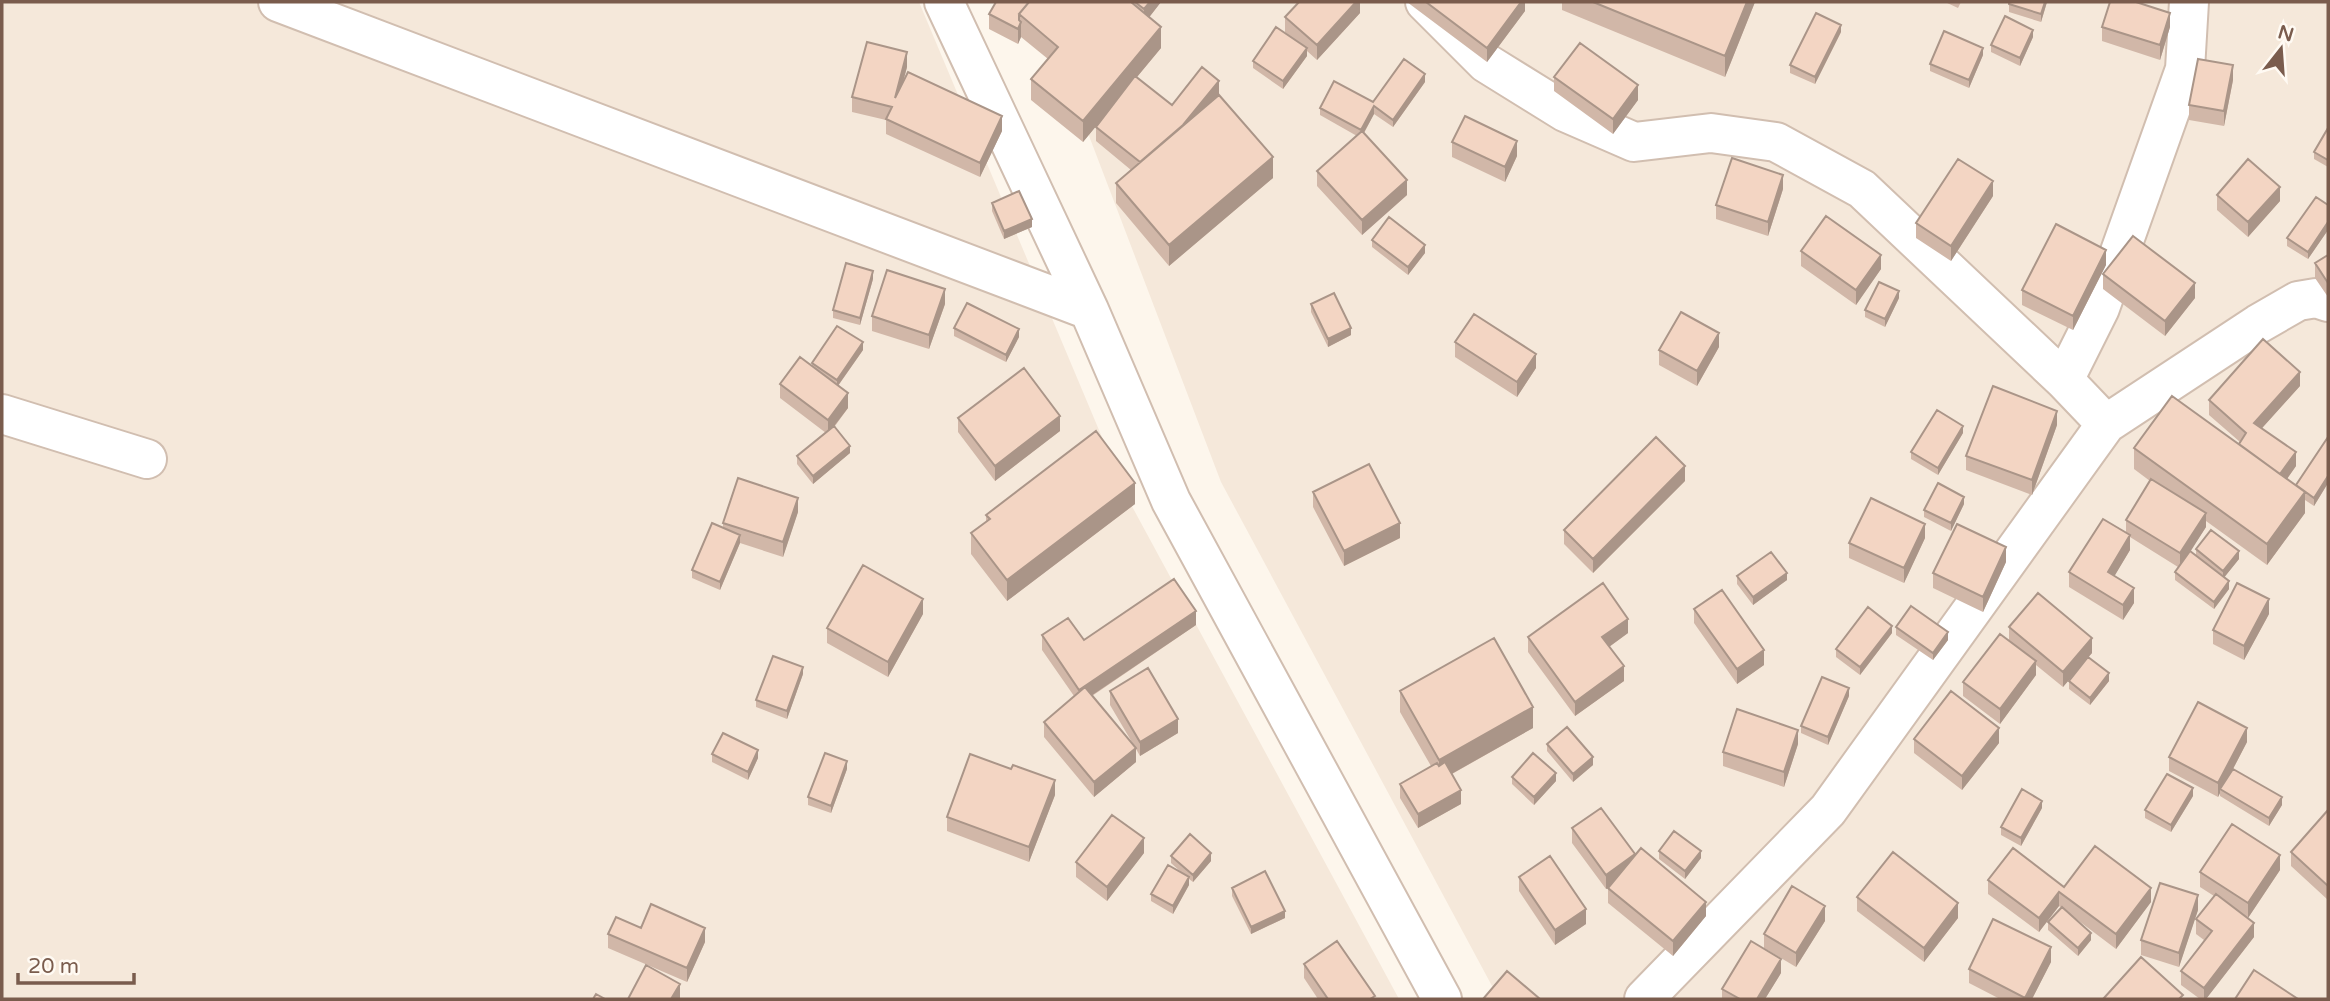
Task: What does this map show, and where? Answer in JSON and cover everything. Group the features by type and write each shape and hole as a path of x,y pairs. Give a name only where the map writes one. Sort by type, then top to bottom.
{"street":[{"path":"278,2 1089,310"},
{"path":"944,2 1089,310 1171,501 1442,999"},
{"path":"1425,2 1486,63 1565,112 1634,142 1711,132 1776,142 1862,189 2064,380 2106,424"},
{"path":"2064,380 2100,308 2185,69 2189,2"},
{"path":"1644,999 1828,810 2106,424 2258,324 2298,301 2316,298 2328,302"},
{"path":"2,414 147,459"}],"shaded area":[{"path":"2,2 919,2 1128,499 1399,999 2,999"},
{"path":"1038,2 2328,2 2328,999 1499,999 1221,482"}],"building":[{"path":"996,2 1029,2 1019,14 1021,22 1018,29 989,14"},
{"path":"1029,2 1131,2 1161,27 1083,121 1031,79 1058,47 1019,14"},
{"path":"1135,2 1150,2 1144,9"},
{"path":"1299,2 1356,2 1317,45 1285,17"},
{"path":"1426,2 1521,2 1487,48"},
{"path":"1593,2 1747,2 1725,56"},
{"path":"2009,2 2045,2 2041,14"},
{"path":"2110,2 2136,2 2170,13 2160,45 2102,27"},
{"path":"1816,13 1841,25 1815,77 1790,65"},
{"path":"2005,16 2033,30 2020,58 1991,45"},
{"path":"1276,27 1307,48 1283,81 1253,61"},
{"path":"1944,31 1983,48 1969,80 1930,64"},
{"path":"867,42 907,52 895,98 908,72 1002,116 980,163 886,119 892,107 852,97"},
{"path":"1580,43 1638,85 1613,119 1554,77"},
{"path":"1404,59 1425,74 1393,120 1374,106 1361,130 1320,108 1334,81 1373,102"},
{"path":"2198,59 2233,65 2224,111 2189,105"},
{"path":"1202,67 1219,81 1183,125 1140,162 1096,127 1135,76 1172,105"},
{"path":"1219,95 1273,157 1169,245 1116,183"},
{"path":"1465,116 1517,141 1505,167 1452,142"},
{"path":"2328,128 2328,160 2314,152"},
{"path":"1362,131 1407,180 1362,220 1317,171"},
{"path":"1732,158 1783,175 1768,222 1716,205"},
{"path":"1958,159 1993,181 1951,246 1916,223"},
{"path":"2248,159 2280,187 2248,222 2217,195"},
{"path":"1019,191 1032,219 1004,231 992,203"},
{"path":"2316,197 2328,205 2328,222 2308,252 2287,238"},
{"path":"1826,216 1881,255 1856,290 1801,251"},
{"path":"1389,217 1425,245 1408,267 1372,240"},
{"path":"2056,224 2106,250 2073,316 2022,290"},
{"path":"2133,236 2195,283 2165,321 2103,274"},
{"path":"2328,255 2328,283 2315,263"},
{"path":"846,263 873,271 860,318 833,310"},
{"path":"887,270 945,289 929,335 872,316"},
{"path":"1879,282 1899,291 1885,319 1865,310"},
{"path":"1334,293 1351,328 1328,339 1311,304"},
{"path":"967,303 1019,329 1006,355 954,328"},
{"path":"1681,312 1719,333 1697,371 1659,350"},
{"path":"1474,314 1536,354 1517,382 1455,342"},
{"path":"837,326 863,342 837,380 812,363"},
{"path":"2263,339 2300,372 2254,423 2296,452 2280,474 2239,444 2246,433 2209,400"},
{"path":"800,357 848,393 828,420 780,384"},
{"path":"1024,368 1060,416 995,466 958,418"},
{"path":"1993,386 2057,411 2032,480 1966,456"},
{"path":"2172,396 2305,492 2267,544 2134,448"},
{"path":"1937,410 1963,426 1938,468 1911,452"},
{"path":"834,426 850,446 813,476 797,456"},
{"path":"1096,431 1135,483 1007,580 971,533 990,519 986,515"},
{"path":"1656,437 1685,466 1593,559 1564,530"},
{"path":"2328,437 2328,476 2314,498 2296,485"},
{"path":"1369,464 1400,523 1344,551 1313,492"},
{"path":"738,478 798,498 783,542 723,523"},
{"path":"2151,479 2206,513 2180,553 2126,520"},
{"path":"1938,483 1964,497 1951,523 1924,510"},
{"path":"1871,498 1925,524 1904,568 1849,543"},
{"path":"2103,519 2130,535 2108,572 2134,588 2123,605 2069,572"},
{"path":"712,523 740,535 720,582 692,570"},
{"path":"1957,524 2006,547 1983,597 1933,573"},
{"path":"2211,530 2239,551 2223,571 2196,549"},
{"path":"2190,551 2229,581 2214,602 2175,572"},
{"path":"1771,552 1787,573 1753,597 1737,576"},
{"path":"863,565 923,599 888,662 827,628"},
{"path":"1174,579 1196,611 1079,690 1042,635 1068,618 1084,640"},
{"path":"1603,583 1628,619 1602,637 1624,666 1575,702 1528,637"},
{"path":"2237,583 2269,599 2244,646 2213,630"},
{"path":"1722,590 1764,650 1737,669 1694,609"},
{"path":"2038,593 2092,638 2063,672 2009,627"},
{"path":"1911,606 1948,632 1933,653 1896,627"},
{"path":"1868,607 1892,626 1860,667 1836,649"},
{"path":"2000,634 2036,661 2000,709 1963,682"},
{"path":"1494,638 1533,707 1439,760 1400,691"},
{"path":"773,656 803,667 787,711 756,700"},
{"path":"2088,657 2109,673 2090,698 2069,681"},
{"path":"1148,668 1178,719 1140,742 1110,691"},
{"path":"1822,677 1849,688 1828,737 1801,726"},
{"path":"1085,687 1136,748 1094,782 1044,722"},
{"path":"1951,691 1999,728 1962,776 1914,739"},
{"path":"2198,702 2247,728 2218,783 2169,757"},
{"path":"1737,709 1798,730 1784,772 1723,752"},
{"path":"1567,727 1593,757 1573,774 1547,744"},
{"path":"723,733 758,750 748,772 712,754"},
{"path":"825,753 847,761 831,806 808,797"},
{"path":"1533,753 1556,773 1534,797 1512,777"},
{"path":"970,754 1011,769 1013,765 1055,780 1029,847 947,817"},
{"path":"1445,762 1461,790 1418,814 1400,784 1437,763 1439,766"},
{"path":"2233,769 2282,797 2269,818 2220,789"},
{"path":"2167,774 2193,788 2171,825 2145,810"},
{"path":"2022,789 2042,801 2021,838 2001,827"},
{"path":"1601,808 1635,854 1606,875 1572,828"},
{"path":"2328,810 2328,886 2291,852"},
{"path":"1112,815 1144,838 1107,887 1076,862"},
{"path":"2232,824 2280,855 2248,903 2200,872"},
{"path":"1674,831 1701,851 1685,871 1659,851"},
{"path":"1190,834 1211,853 1193,875 1171,856"},
{"path":"2095,846 2151,888 2116,934 2059,892 2039,918 1988,880 2013,848 2064,887"},
{"path":"1641,848 1706,902 1673,941 1608,888"},
{"path":"1893,852 1958,903 1924,948 1857,897"},
{"path":"1550,856 1586,909 1555,930 1519,877"},
{"path":"1168,865 1189,877 1173,906 1151,894"},
{"path":"1265,871 1285,911 1251,927 1232,888"},
{"path":"2160,883 2198,895 2179,953 2141,940"},
{"path":"1792,886 1825,906 1796,953 1764,934"},
{"path":"2216,894 2254,923 2204,988 2181,971 2212,931 2196,919"},
{"path":"651,904 705,928 687,968 608,934 616,917 641,928"},
{"path":"2062,907 2091,933 2078,948 2048,922"},
{"path":"1993,919 2051,947 2025,998 1969,969"},
{"path":"1337,941 1375,996 1370,999 1328,999 1304,964"},
{"path":"1751,941 1781,959 1757,999 1740,999 1722,989"},
{"path":"2141,957 2183,995 2179,999 2104,998"},
{"path":"646,965 680,984 671,999 628,999"},
{"path":"2254,970 2298,999 2235,999"},
{"path":"1507,971 1540,999 1483,999"}]}
